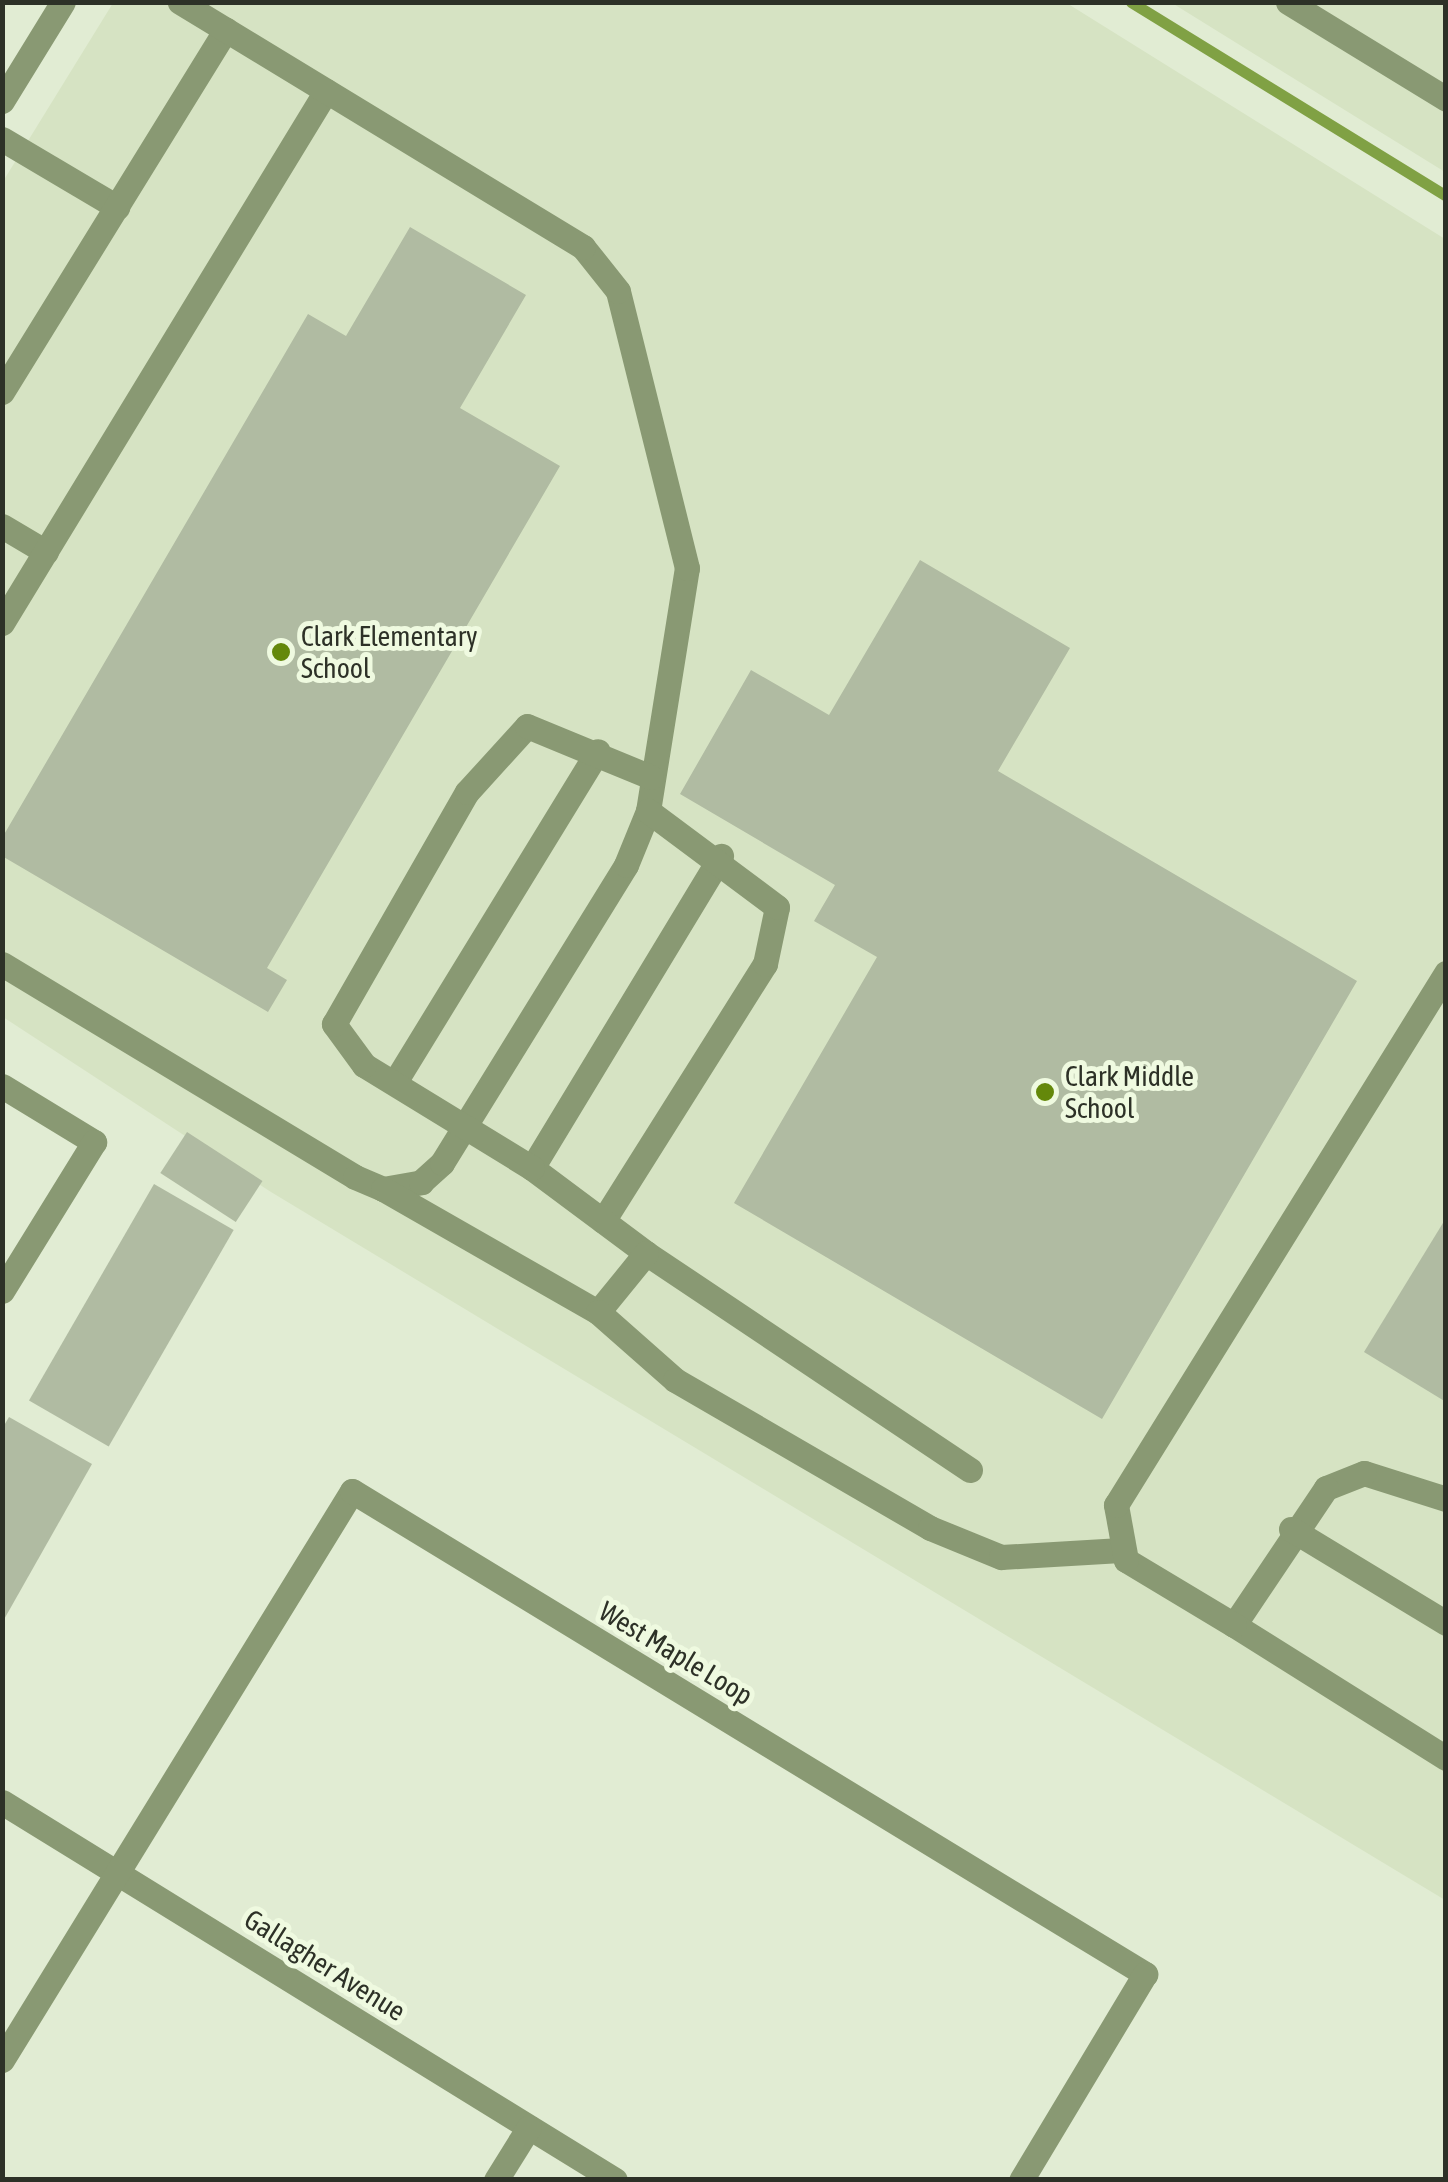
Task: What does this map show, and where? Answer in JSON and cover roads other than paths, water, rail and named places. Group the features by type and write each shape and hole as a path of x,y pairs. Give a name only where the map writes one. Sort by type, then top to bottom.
{"street":[{"path":"2,101 62,2"},
{"path":"180,2 583,247 618,291 687,568 648,810 626,865 464,1128 421,1182 383,1189"},
{"path":"1288,2 1330,13 1446,99"},
{"path":"2,392 226,30"},
{"path":"2,623 326,91"},
{"path":"2,139 117,207"},
{"path":"2,526 46,552"},
{"path":"651,777 598,751 527,726 467,792 334,1024 364,1065 532,1168 646,1253 970,1470"},
{"path":"395,1082 598,751"},
{"path":"603,1221 765,964 777,906 720,856 648,810"},
{"path":"532,1168 720,856"},
{"path":"2,964 598,1312 675,1380 930,1528 1002,1557 1120,1550"},
{"path":"1446,974 1116,1505 1120,1550 1137,1570 1234,1625 1446,1758"},
{"path":"2,1086 94,1142 2,1291"},
{"path":"598,1312 646,1253"},
{"path":"1234,1625 1291,1529 1326,1488 1364,1473 1446,1499"},
{"name":"West Maple Loop","path":"119,1874 352,1491 1146,1974 1020,2180"},
{"path":"1291,1529 1446,1622"},
{"name":"Gallagher Avenue","path":"2,1802 616,2180"},
{"path":"2,2060 119,1874"},
{"path":"496,2180 529,2126"}],"waterway":[{"path":"1131,2 1446,196"}],"place":[{"name":"Clark Elementary School","path":"281,652"},
{"name":"Clark Middle School","path":"1045,1092"}]}
